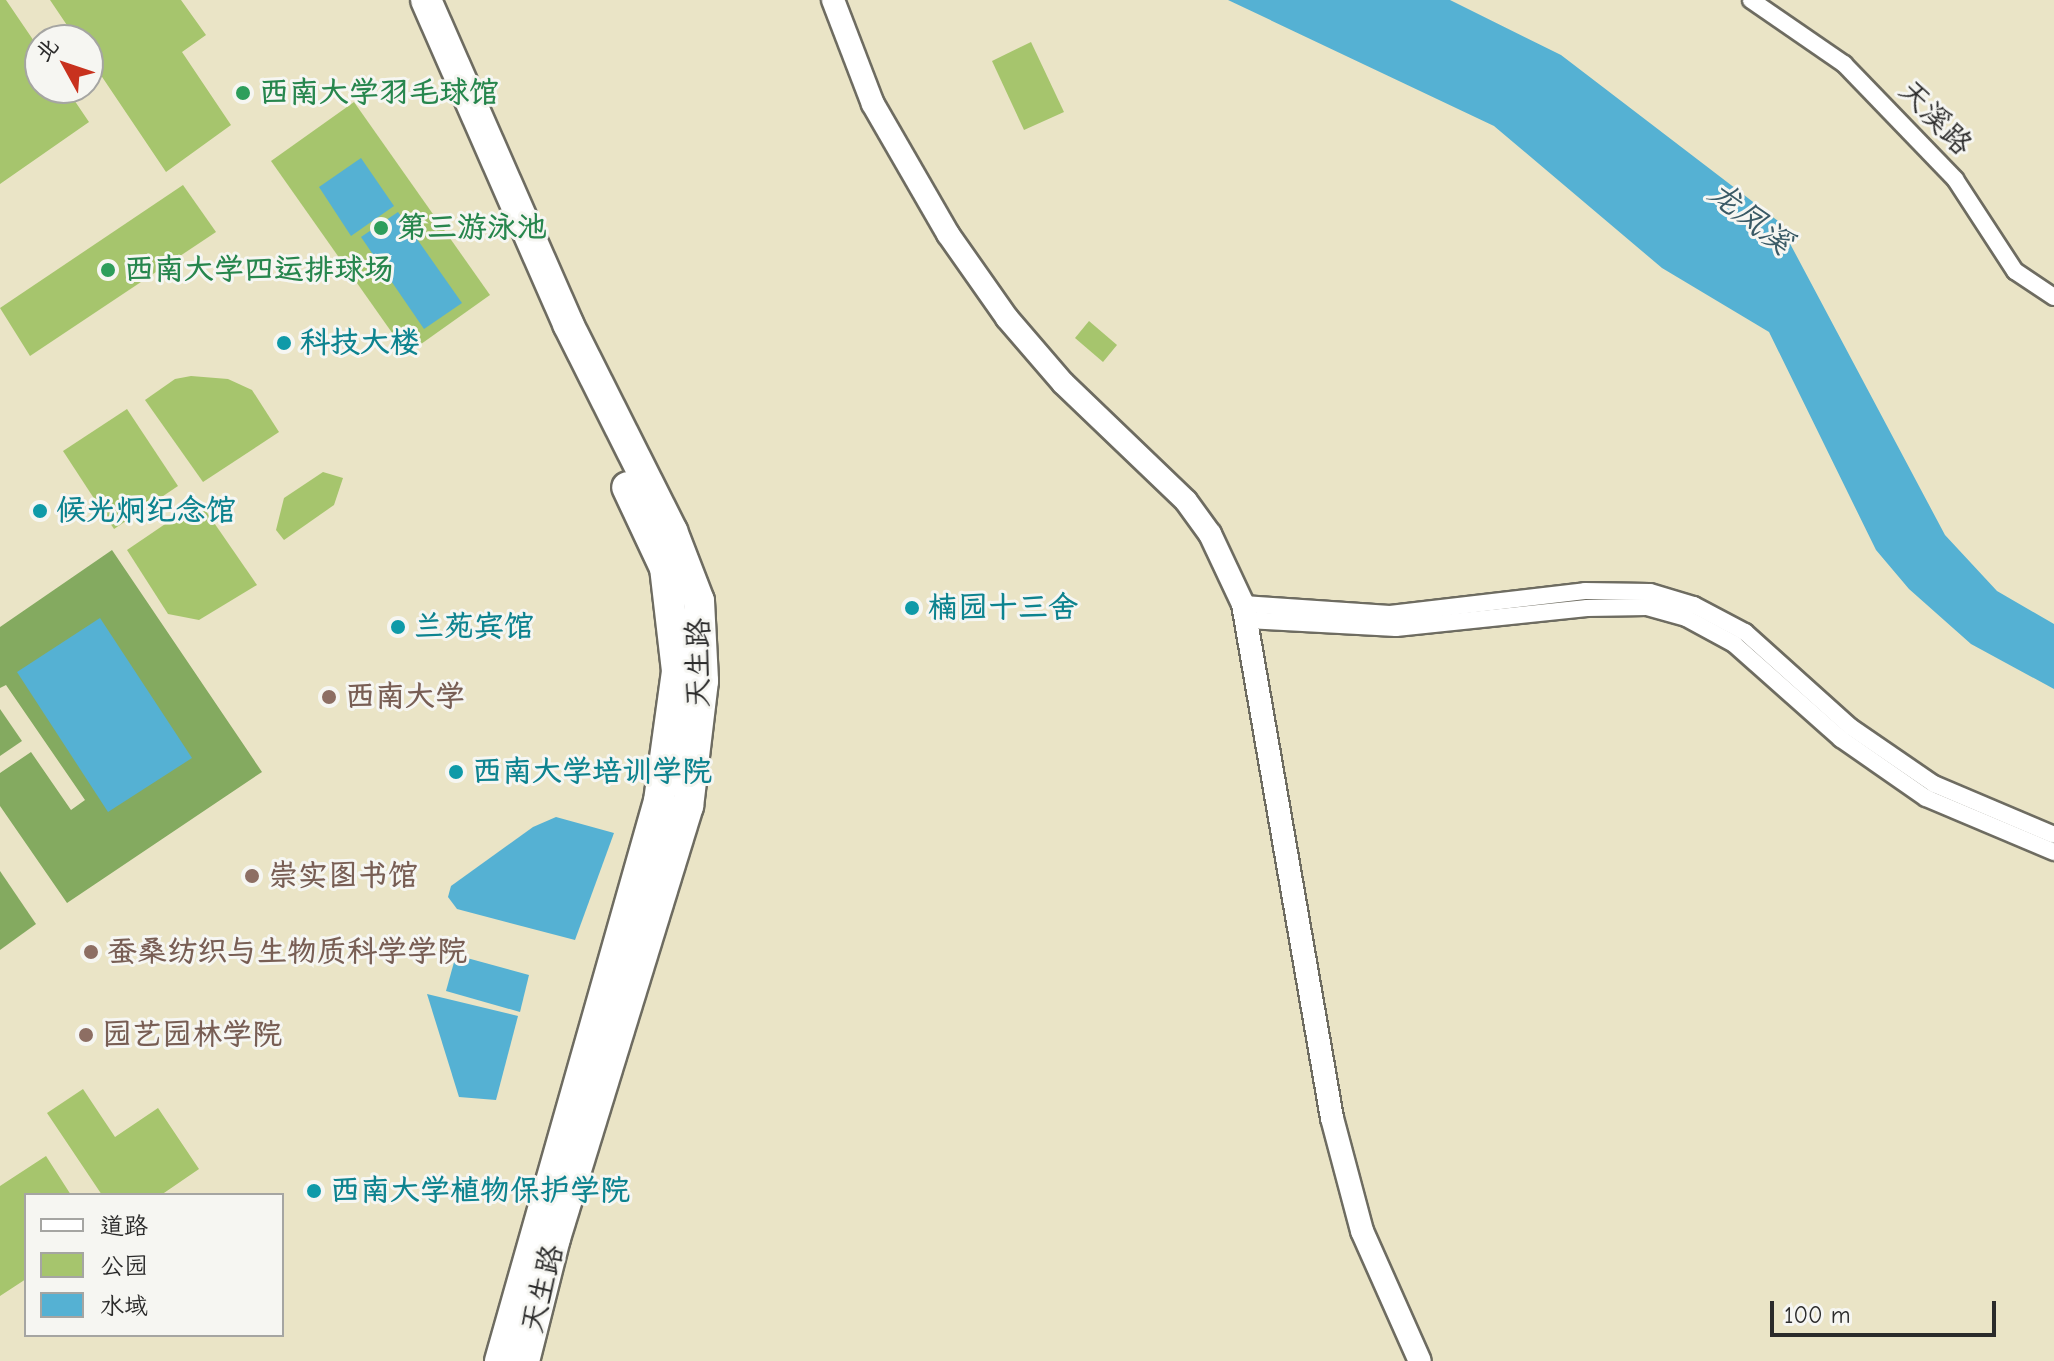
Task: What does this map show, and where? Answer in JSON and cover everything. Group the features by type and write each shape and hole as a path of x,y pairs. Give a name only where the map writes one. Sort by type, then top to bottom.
{"highway":[{"name":"天生路","path":"408,0 665,568 677,671 659,801 500,1361"},
{"name":"天生路","path":"426,0 568,324 672,531 699,601 703,681 688,806 555,1238 524,1361"}],"street":[{"path":"833,0 873,104 948,234 1007,318 1063,383 1186,501 1210,534 1245,612 1313,1032 1332,1118 1362,1231 1420,1361"},
{"name":"天溪路","path":"1751,0 1844,64 1955,179 2015,271 2054,297"},
{"path":"1245,612 1390,614 1585,591 1650,592 1694,605 1745,632 1851,727 1934,784 2054,835"},
{"path":"1245,612 1396,628 1587,608 1647,607 1686,618 1734,644 1841,739 1926,798 2054,852"}],"green space":[{"path":"0,0 6,0 24,26 24,104 77,104 89,122 0,184"},
{"path":"50,0 181,0 206,35 182,52 231,125 166,172 104,80 104,24 66,24"},
{"path":"1031,42 1064,112 1024,130 992,61"},
{"name":"第三游泳池","path":"354,102 490,295 407,354 271,161"},
{"name":"西南大学四运排球场","path":"183,185 216,232 30,356 0,308"},
{"path":"1089,321 1117,345 1103,362 1075,338"},
{"path":"191,376 228,379 252,390 279,432 203,482 145,400 175,379"},
{"path":"127,409 178,486 114,529 63,451"},
{"path":"323,472 343,478 334,505 284,540 276,530 284,498"},
{"path":"199,501 257,585 199,620 168,614 127,550"},
{"path":"112,550 262,772 67,903 0,806 0,773 31,752 71,810 85,800 6,685 0,688 0,627"},
{"path":"0,709 22,741 0,756"},
{"path":"0,871 36,924 0,950"},
{"path":"83,1089 115,1137 158,1108 199,1169 164,1193 101,1193 47,1113"},
{"path":"46,1156 70,1193 24,1193 24,1280 0,1296 0,1186"}],"water":[{"name":"龙凤溪","path":"1228,0 1450,0 1561,55 1778,221 1945,535 1997,591 2054,624 2054,689 1971,644 1909,589 1876,550 1769,332 1662,268 1494,126"},
{"path":"361,158 394,206 351,236 319,187"},
{"path":"398,212 462,303 424,329 361,237"},
{"path":"100,618 192,758 108,812 17,672"},
{"path":"556,817 614,833 575,940 457,909 448,897 451,886 533,827"},
{"path":"456,955 529,975 520,1012 446,991"},
{"path":"427,994 518,1016 496,1100 459,1097"}],"place":[{"name":"西南大学羽毛球馆","path":"243,93"},
{"name":"第三游泳池","path":"381,228"},
{"name":"西南大学四运排球场","path":"108,270"},
{"name":"科技大楼","path":"284,343"},
{"name":"候光炯纪念馆","path":"40,511"},
{"name":"楠园十三舍","path":"912,608"},
{"name":"兰苑宾馆","path":"398,627"},
{"name":"西南大学","path":"329,697"},
{"name":"西南大学培训学院","path":"456,772"},
{"name":"崇实图书馆","path":"252,876"},
{"name":"蚕桑纺织与生物质科学学院","path":"91,952"},
{"name":"园艺园林学院","path":"86,1035"},
{"name":"西南大学植物保护学院","path":"314,1191"}]}
